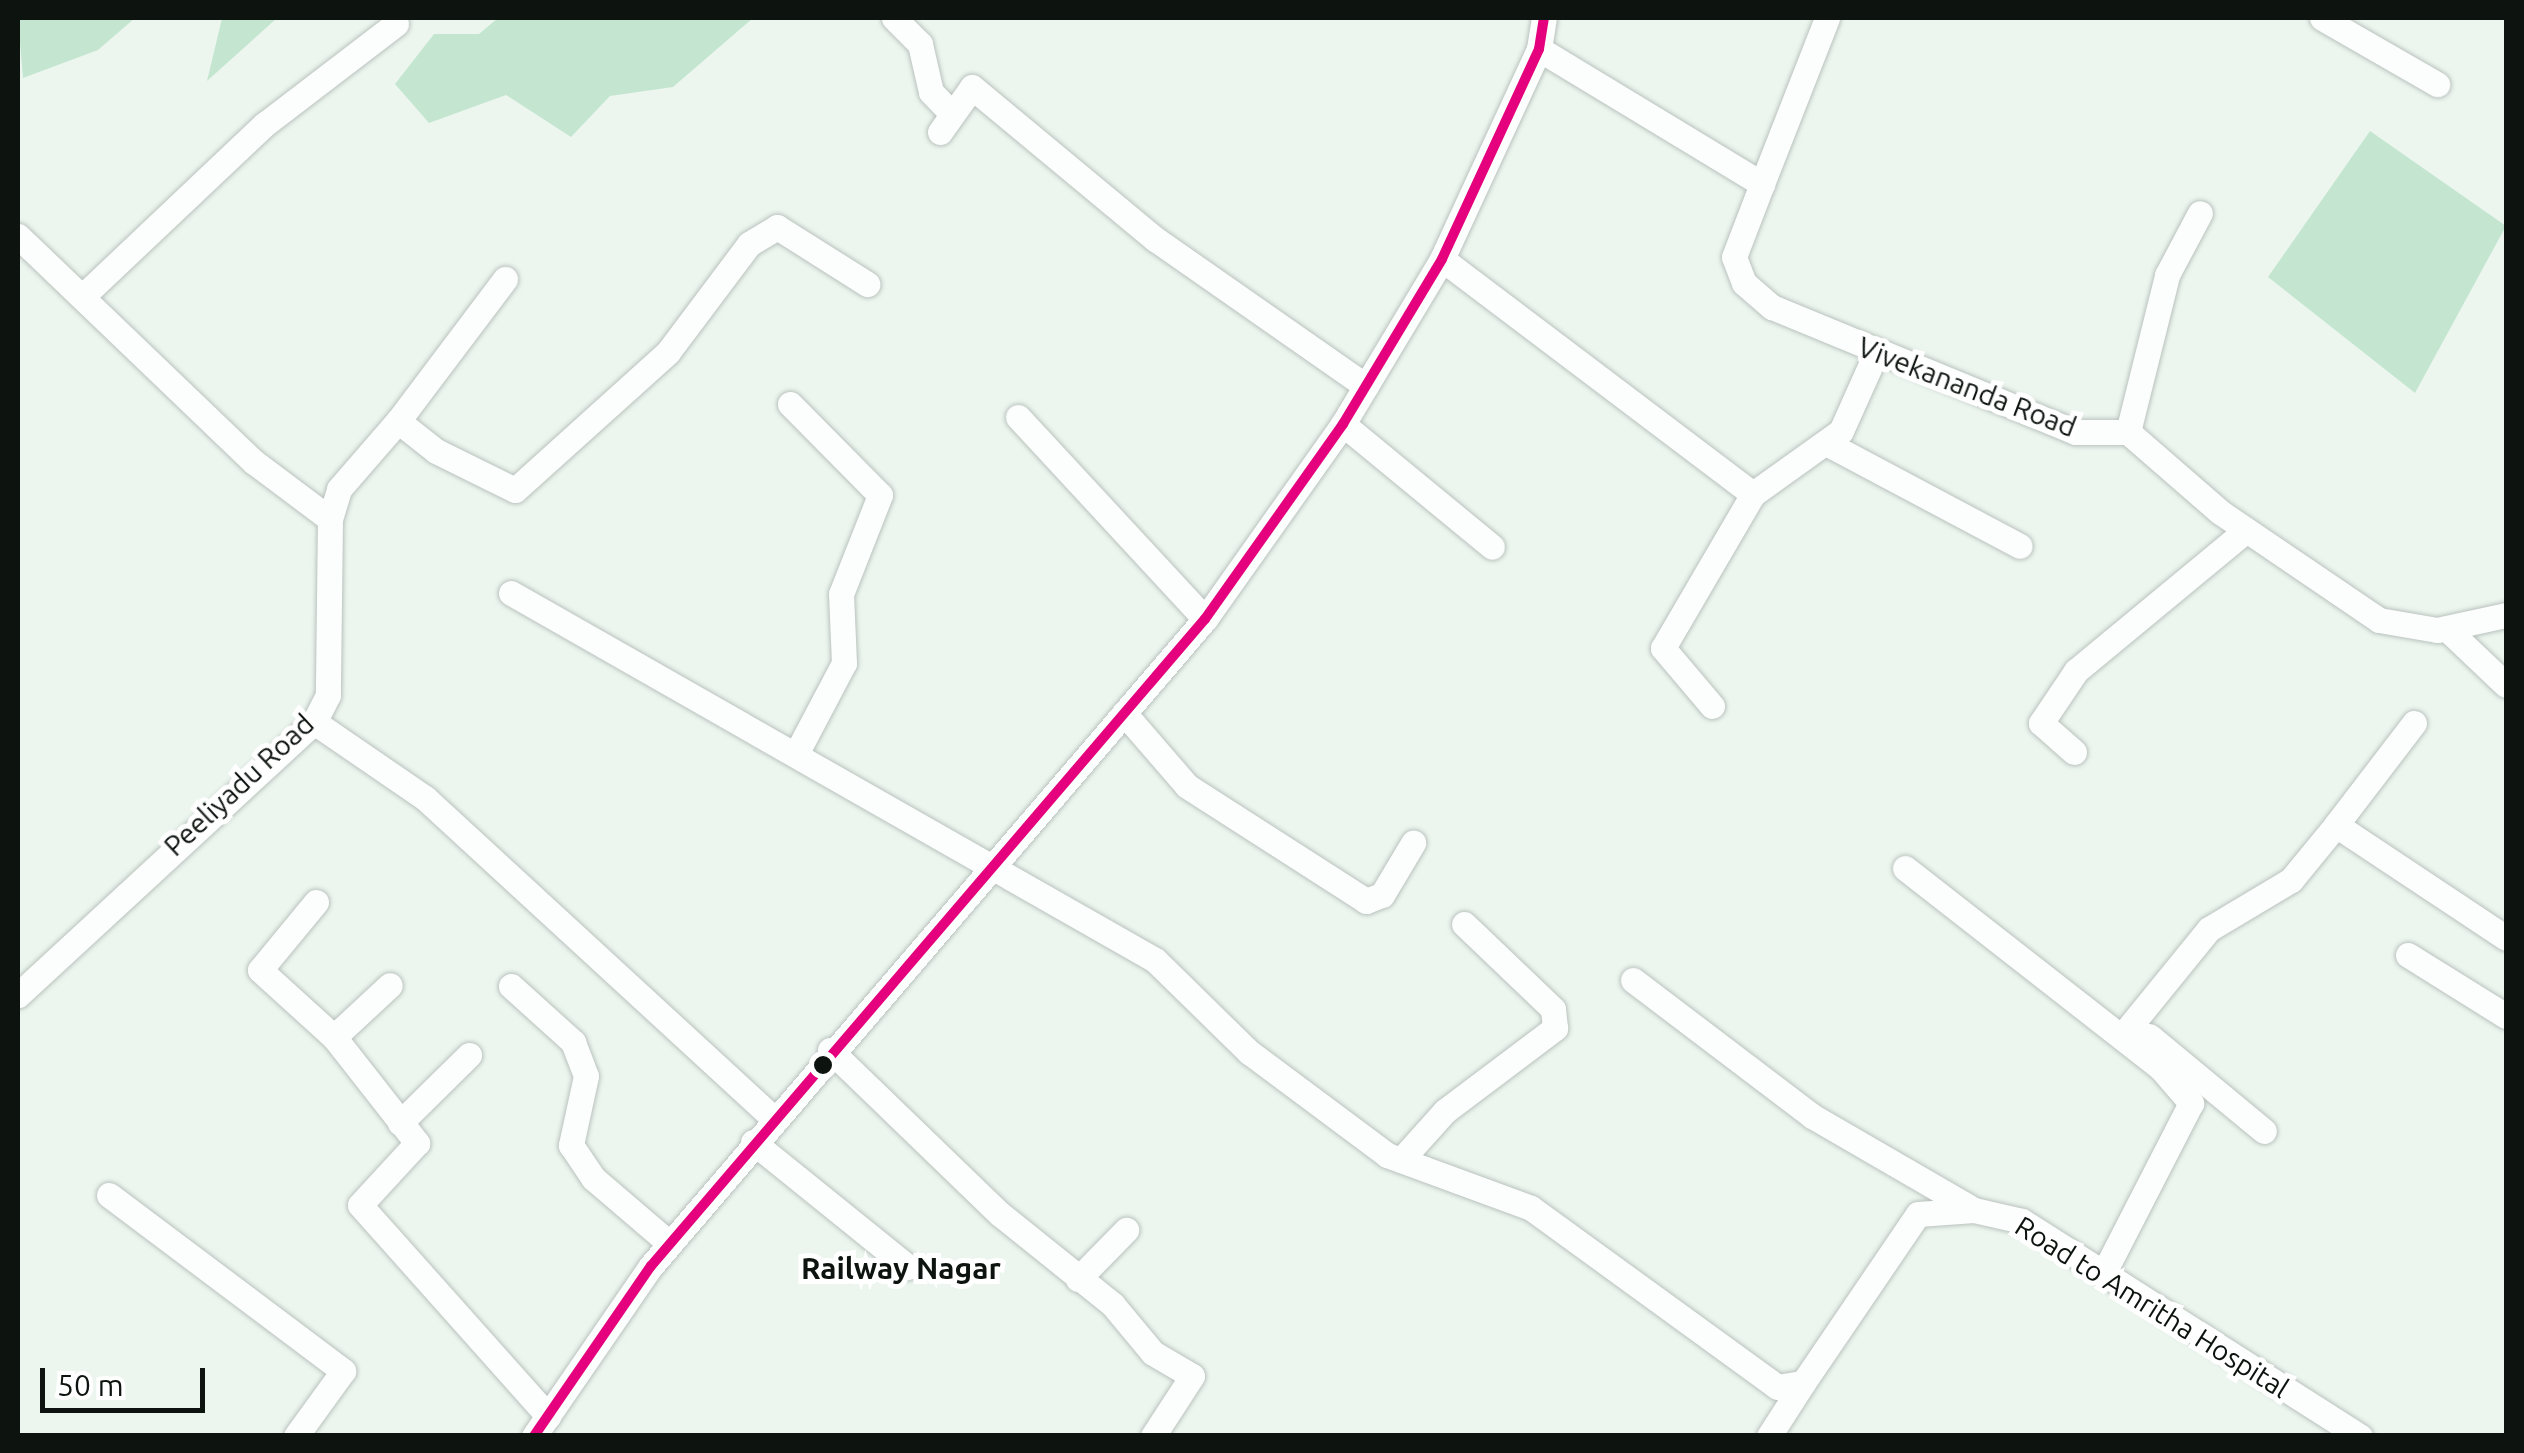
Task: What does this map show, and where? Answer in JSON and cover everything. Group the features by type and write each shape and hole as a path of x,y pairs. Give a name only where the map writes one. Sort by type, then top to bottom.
{"street":[{"path":"894,18 920,44 931,92 946,122 972,86 1154,239 1366,386"},
{"path":"316,902 260,970 334,1037 417,1143 360,1204 541,1426 670,1243 830,1050 1204,619 1344,424 1442,259 1538,49 1544,18"},
{"name":"Vivekananda Road","path":"1826,18 1734,257 1744,283 1772,307 2075,432 2128,432"},
{"path":"2322,18 2437,84"},
{"path":"84,294 266,124 396,24"},
{"path":"1538,49 1762,184"},
{"path":"2200,213 2167,275 2128,432 2245,530 2379,620 2447,629 2506,615"},
{"path":"398,422 436,452 515,490 668,352 749,244 776,227 867,284"},
{"path":"18,236 84,294 254,462 330,520 339,488 398,422 505,279"},
{"path":"1442,259 1753,494"},
{"path":"1712,706 1663,648 1753,494 1828,444 1876,353"},
{"path":"790,404 880,495 842,594 844,662 796,754"},
{"path":"1018,417 1204,619"},
{"path":"1344,424 1492,547"},
{"path":"1828,444 2020,546"},
{"name":"Peeliyadu Road","path":"18,995 314,722 328,694 330,520"},
{"path":"2074,752 2042,723 2076,671 2245,530"},
{"path":"511,593 992,861 1155,960 1249,1052 1401,1160 1531,1208 1778,1387 1803,1383"},
{"path":"2447,629 2506,685"},
{"path":"1124,713 1187,786 1366,901 1382,895 1412,843"},
{"path":"314,722 425,798 773,1118"},
{"path":"2128,1029 2209,930 2291,880 2414,723"},
{"path":"2336,825 2506,938"},
{"path":"1905,868 2264,1131"},
{"path":"1401,1160 1445,1111 1554,1028 1553,1009 1464,924"},
{"path":"2408,955 2506,1016"},
{"path":"1632,980 1812,1116 1974,1210"},
{"path":"334,1037 390,985"},
{"path":"511,986 573,1042 586,1076 571,1144 593,1178 670,1243"},
{"path":"2103,1274 2191,1103 2128,1029"},
{"path":"830,1050 1153,1352 1192,1376 1152,1436"},
{"path":"400,1123 469,1056"},
{"path":"753,1142 908,1268"},
{"path":"110,1196 343,1371 296,1436"},
{"name":"Road to Amritha Hospital","path":"1803,1383 1918,1214 1974,1210 2022,1222 2360,1436"},
{"path":"1078,1279 1126,1230"},
{"path":"1769,1436 1803,1383"}],"green space":[{"path":"18,18 135,18 98,50 23,78"},
{"path":"222,18 277,18 207,81 219,31"},
{"path":"498,18 753,18 673,87 610,96 571,137 506,95 429,123 395,84 434,34 479,34"},
{"path":"2370,131 2506,226 2415,393 2268,277"}],"transit line":[{"path":"534,1436 651,1266 1205,619 1343,424 1442,259 1539,49 1544,18"}],"district":[{"name":"Railway Nagar","path":"901,1268"}]}
